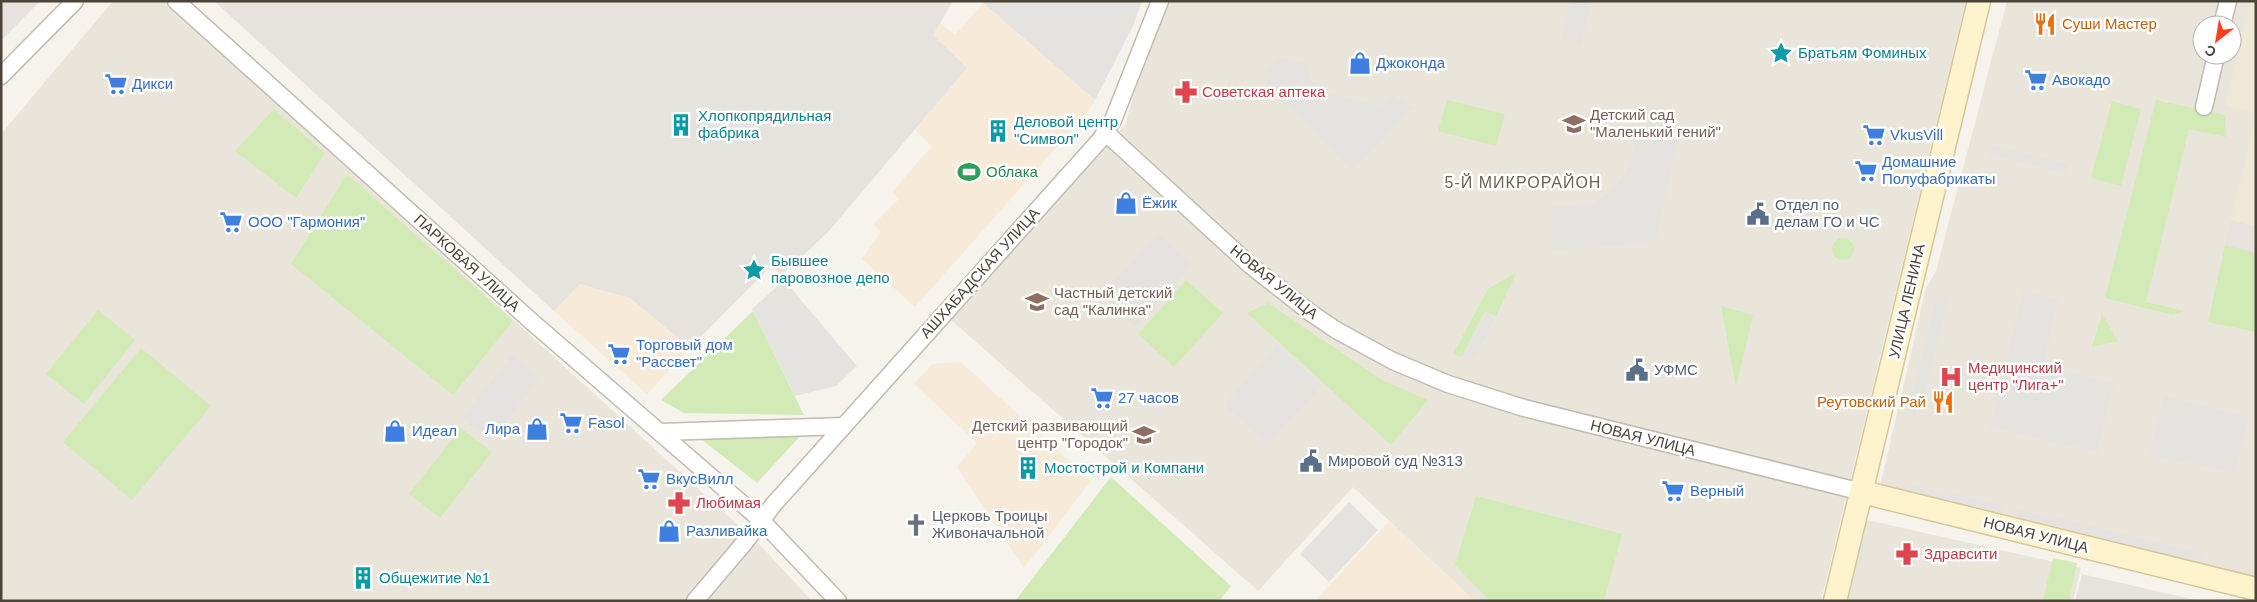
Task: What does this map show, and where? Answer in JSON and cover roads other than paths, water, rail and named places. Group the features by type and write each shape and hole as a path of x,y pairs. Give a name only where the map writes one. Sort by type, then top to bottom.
{"street":[{"path":"1,76 75,1"},
{"name":"ПАРКОВАЯ УЛИЦА","path":"176,1 531,321 761,520 838,601"},
{"name":"АШХАБАДСКАЯ УЛИЦА","path":"695,601 761,520 1105,132 1113,120 1160,1"},
{"name":"УЛИЦА ЛЕНИНА","path":"1835,601 1980,1"},
{"path":"2224,15 2228,1"},
{"path":"2204,107 2214,65"},
{"name":"НОВАЯ УЛИЦА","path":"1105,132 1250,266 1311,313 1336,330 1393,361 1448,384 1524,408 2256,589"},
{"path":"661,432 844,426"}],"place":[{"name":"Суши Мастер","path":"2045,24"},
{"name":"Братьям Фоминых","path":"1781,53"},
{"name":"Джоконда","path":"1360,63"},
{"name":"Авокадо","path":"2036,80"},
{"name":"Дикси","path":"116,84"},
{"name":"Советская аптека","path":"1186,92"},
{"name":"Детский сад \"Маленький гений\"","path":"1574,124"},
{"name":"Хлопкопрядильная фабрика","path":"681,125"},
{"name":"Деловой центр \"Символ\"","path":"998,131"},
{"name":"VkusVill","path":"1874,135"},
{"name":"Домашние Полуфабрикаты","path":"1866,171"},
{"name":"Облака","path":"969,172"},
{"name":"Ёжик","path":"1126,203"},
{"name":"Отдел по делам ГО и ЧС","path":"1758,214"},
{"name":"ООО \"Гармония\"","path":"231,222"},
{"name":"Бывшее паровозное депо","path":"754,270"},
{"name":"Частный детский сад \"Калинка\"","path":"1037,302"},
{"name":"Торговый дом \"Рассвет\"","path":"619,354"},
{"name":"УФМС","path":"1637,370"},
{"name":"Медицинский центр \"Лига+\"","path":"1951,377"},
{"name":"27 часов","path":"1102,398"},
{"name":"Реутовский Рай","path":"1943,402"},
{"name":"Fasol","path":"571,423"},
{"name":"Лира","path":"537,429"},
{"name":"Идеал","path":"395,431"},
{"name":"Детский развивающий центр \"Городок\"","path":"1144,435"},
{"name":"Мировой суд №313","path":"1311,461"},
{"name":"Мостострой и Компани","path":"1028,468"},
{"name":"ВкусВилл","path":"649,479"},
{"name":"Верный","path":"1673,491"},
{"name":"Любимая","path":"679,503"},
{"name":"Церковь Троицы Живоначальной","path":"916,525"},
{"name":"Разливайка","path":"669,531"},
{"name":"Здравсити","path":"1907,554"},
{"name":"Общежитие №1","path":"363,578"}],"district":[{"name":"5-Й МИКРОРАЙОН","path":"1523,182"}]}
